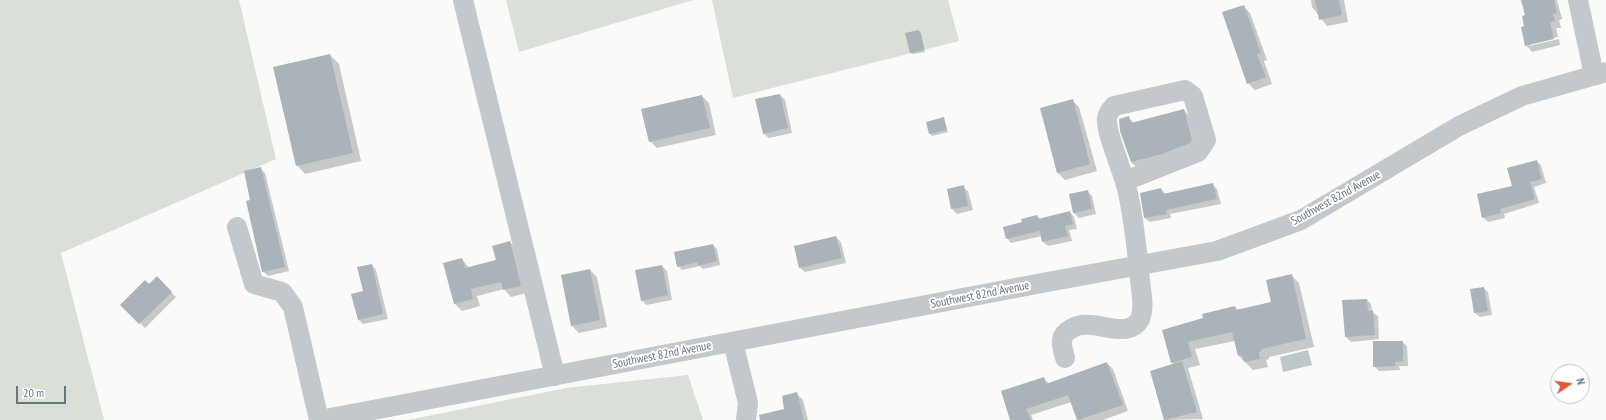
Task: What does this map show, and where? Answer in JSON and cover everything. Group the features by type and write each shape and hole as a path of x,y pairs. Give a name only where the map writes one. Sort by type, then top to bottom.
{"street":[{"path":"463,0 555,376"},
{"path":"1578,0 1600,74"},
{"name":"Southwest 82nd Avenue","path":"320,420 1217,251 1301,220 1459,126 1522,96 1600,74"},
{"path":"1065,358 1062,341 1066,332 1074,326 1093,324 1125,330 1139,320 1142,310 1139,265 1125,181 1108,124 1107,119 1109,112 1114,106 1185,90 1188,91 1193,96 1206,140 1204,146 1198,152 1125,181"},
{"path":"237,227 254,284 282,292 293,307 320,420"},
{"path":"733,342 748,402 746,420"}],"shaded area":[{"path":"0,0 239,0 276,159 61,253 104,420 0,420"},
{"path":"506,0 693,0 519,52"},
{"path":"712,0 948,0 959,41 733,98"},
{"path":"1308,350 1312,365 1283,372 1280,357"},
{"path":"688,375 703,420 408,420 566,388"}],"building":[{"path":"1315,0 1339,0 1342,15 1319,20"},
{"path":"1521,0 1554,0 1557,13 1553,14 1555,21 1550,22 1554,39 1525,46 1521,27 1524,26 1522,16 1525,15"},
{"path":"1244,5 1261,53 1257,54 1266,77 1247,84 1222,12"},
{"path":"919,30 923,50 910,53 905,33"},
{"path":"330,54 353,153 296,166 273,67"},
{"path":"780,94 788,128 763,134 755,99"},
{"path":"702,95 710,128 649,142 641,109"},
{"path":"1073,99 1090,164 1057,173 1040,108"},
{"path":"1184,109 1192,140 1190,143 1162,154 1131,162 1120,131 1119,119 1129,116 1131,123"},
{"path":"944,117 947,130 929,134 926,122"},
{"path":"1537,160 1542,179 1530,182 1535,199 1500,209 1501,213 1482,218 1477,194 1512,186 1507,168"},
{"path":"261,167 285,267 262,272 246,201 250,200 244,171"},
{"path":"1213,183 1217,199 1166,210 1167,214 1144,218 1140,193 1161,188 1163,194"},
{"path":"964,185 968,206 951,209 947,189"},
{"path":"1088,190 1092,209 1073,213 1069,194"},
{"path":"1070,211 1073,224 1065,226 1068,236 1042,242 1040,231 1006,239 1003,227 1022,222 1021,219 1037,215 1038,219"},
{"path":"836,236 842,258 799,268 794,246"},
{"path":"510,241 521,286 503,290 501,282 471,289 473,299 454,304 443,263 462,258 465,268 496,260 492,246"},
{"path":"713,244 717,261 698,266 698,262 677,267 674,252"},
{"path":"372,264 383,314 358,320 351,294 363,291 357,267"},
{"path":"662,265 668,295 641,301 635,270"},
{"path":"590,269 600,320 571,326 561,275"},
{"path":"1292,274 1306,339 1261,349 1262,351 1259,352 1260,359 1244,362 1242,355 1238,356 1232,332 1188,342 1192,357 1171,363 1162,330 1203,318 1202,314 1235,306 1236,310 1271,302 1266,280"},
{"path":"157,276 172,292 139,324 120,305 145,280 149,284"},
{"path":"1484,287 1488,311 1474,313 1470,289"},
{"path":"1367,299 1368,311 1373,310 1375,335 1345,337 1342,300"},
{"path":"1373,341 1403,341 1403,361 1395,362 1395,366 1373,367"},
{"path":"1182,361 1197,412 1164,420 1150,371"},
{"path":"1107,362 1123,405 1077,420 1068,395 1026,409 1031,420 1010,420 1001,391 1044,377 1046,384"},
{"path":"797,392 804,420 760,420 759,415 784,409 782,396"}]}
